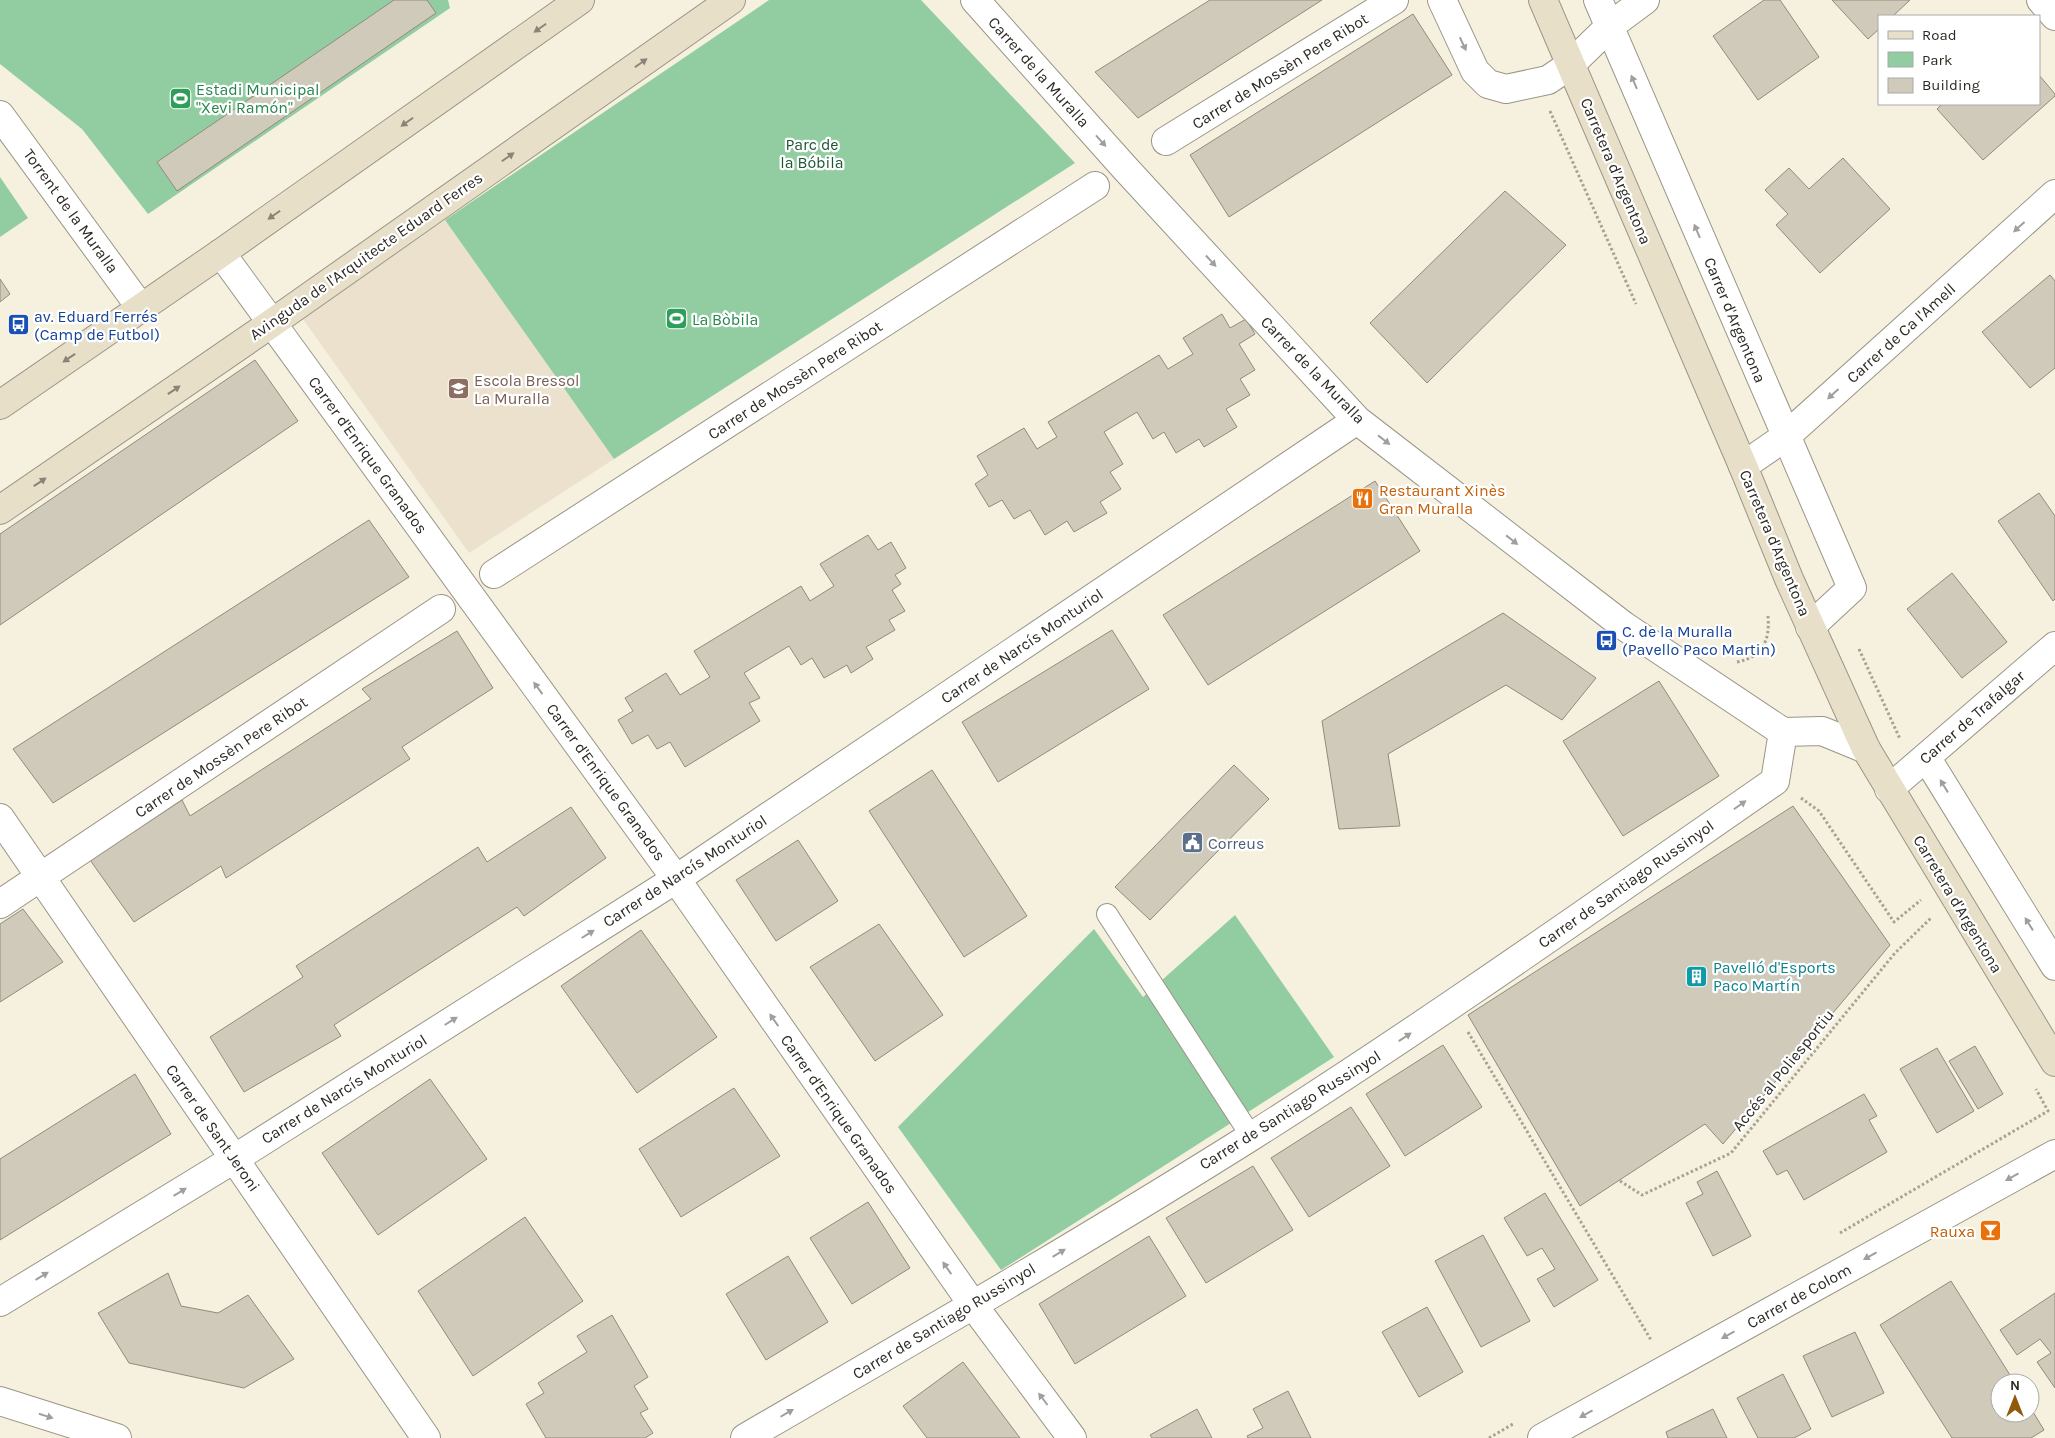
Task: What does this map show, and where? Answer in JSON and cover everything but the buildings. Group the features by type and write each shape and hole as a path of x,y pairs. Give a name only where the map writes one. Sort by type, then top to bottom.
{"street":[{"path":"0,405 221,253 580,0"},
{"name":"Avinguda de l'Arquitecte Eduard Ferres","path":"0,510 272,323 730,0"},
{"name":"Carrer de la Muralla","path":"976,0 1124,167 1357,420 1624,626 1783,732"},
{"name":"Carrer de Mossèn Pere Ribot","path":"1166,141 1394,0"},
{"path":"1442,0 1476,70 1488,84 1506,89 1548,80 1570,65 1610,26 1645,0"},
{"name":"Carretera d'Argentona","path":"1543,0 1743,466 1788,579 1866,749 2055,1062"},
{"name":"Carrer d'Argentona","path":"1598,0 1852,588 1810,627"},
{"path":"2041,0 2055,16"},
{"name":"Torrent de la Muralla","path":"0,115 141,308"},
{"name":"Carrer de Mossèn Pere Ribot","path":"494,574 1095,186"},
{"name":"Carrer de Ca l'Amell","path":"1743,466 1786,437 2055,194"},
{"name":"Carrer d'Enrique Granados","path":"221,253 676,879 973,1306 1072,1438"},
{"name":"Carrer de Narcís Monturiol","path":"0,1302 234,1159 676,879 1357,420"},
{"name":"Carrer de Mossèn Pere Ribot","path":"0,904 441,609"},
{"name":"Carrer de Trafalgar","path":"1889,789 2055,646"},
{"path":"1783,732 1822,731 1866,749"},
{"name":"Carrer de Santiago Russinyol","path":"745,1438 973,1306 1251,1136 1452,1006 1775,780 1783,732"},
{"path":"1926,757 2055,966"},
{"name":"Carrer de Sant Jeroni","path":"0,818 426,1438"},
{"name":"Carrer de Colom","path":"1542,1438 2055,1154"},
{"path":"0,1401 117,1438"}],"lane":[{"path":"1108,914 1251,1136"}],"path":[{"path":"1537,83 1639,310"},
{"path":"1730,663 1751,659 1766,644 1768,618 1766,609"},
{"path":"1819,811 1894,922 1924,896"},
{"name":"Accés al Poliesportiu","path":"1620,1181 1642,1195 1731,1153 1895,953 1938,912"},
{"path":"1452,1006 1653,1344 1659,1373"}],"shaded area":[{"name":"Escola Bressol La Muralla","path":"445,220 614,459 469,553 303,319"}],"green space":[{"name":"Estadi Municipal \"Xevi Ramón\"","path":"0,0 448,0 450,8 148,214 82,129 0,64"},
{"name":"Parc de la Bóbila","path":"769,0 921,0 1075,163 614,459 445,220"},
{"path":"0,177 28,218 0,237"},
{"path":"1235,915 1334,1057 1001,1270 898,1127 1094,929 1143,997"}],"place":[{"name":"Estadi Municipal \"Xevi Ramón\"","path":"180,98"},
{"name":"La Bòbila","path":"676,319"},
{"name":"av. Eduard Ferrés (Camp de Futbol)","path":"18,325"},
{"name":"Escola Bressol La Muralla","path":"458,389"},
{"name":"Restaurant Xinès Gran Muralla","path":"1363,499"},
{"name":"C. de la Muralla (Pavello Paco Martin)","path":"1606,640"},
{"name":"Correus","path":"1192,843"},
{"name":"Pavelló d'Esports Paco Martín","path":"1697,976"},
{"name":"Rauxa","path":"1991,1231"}]}
